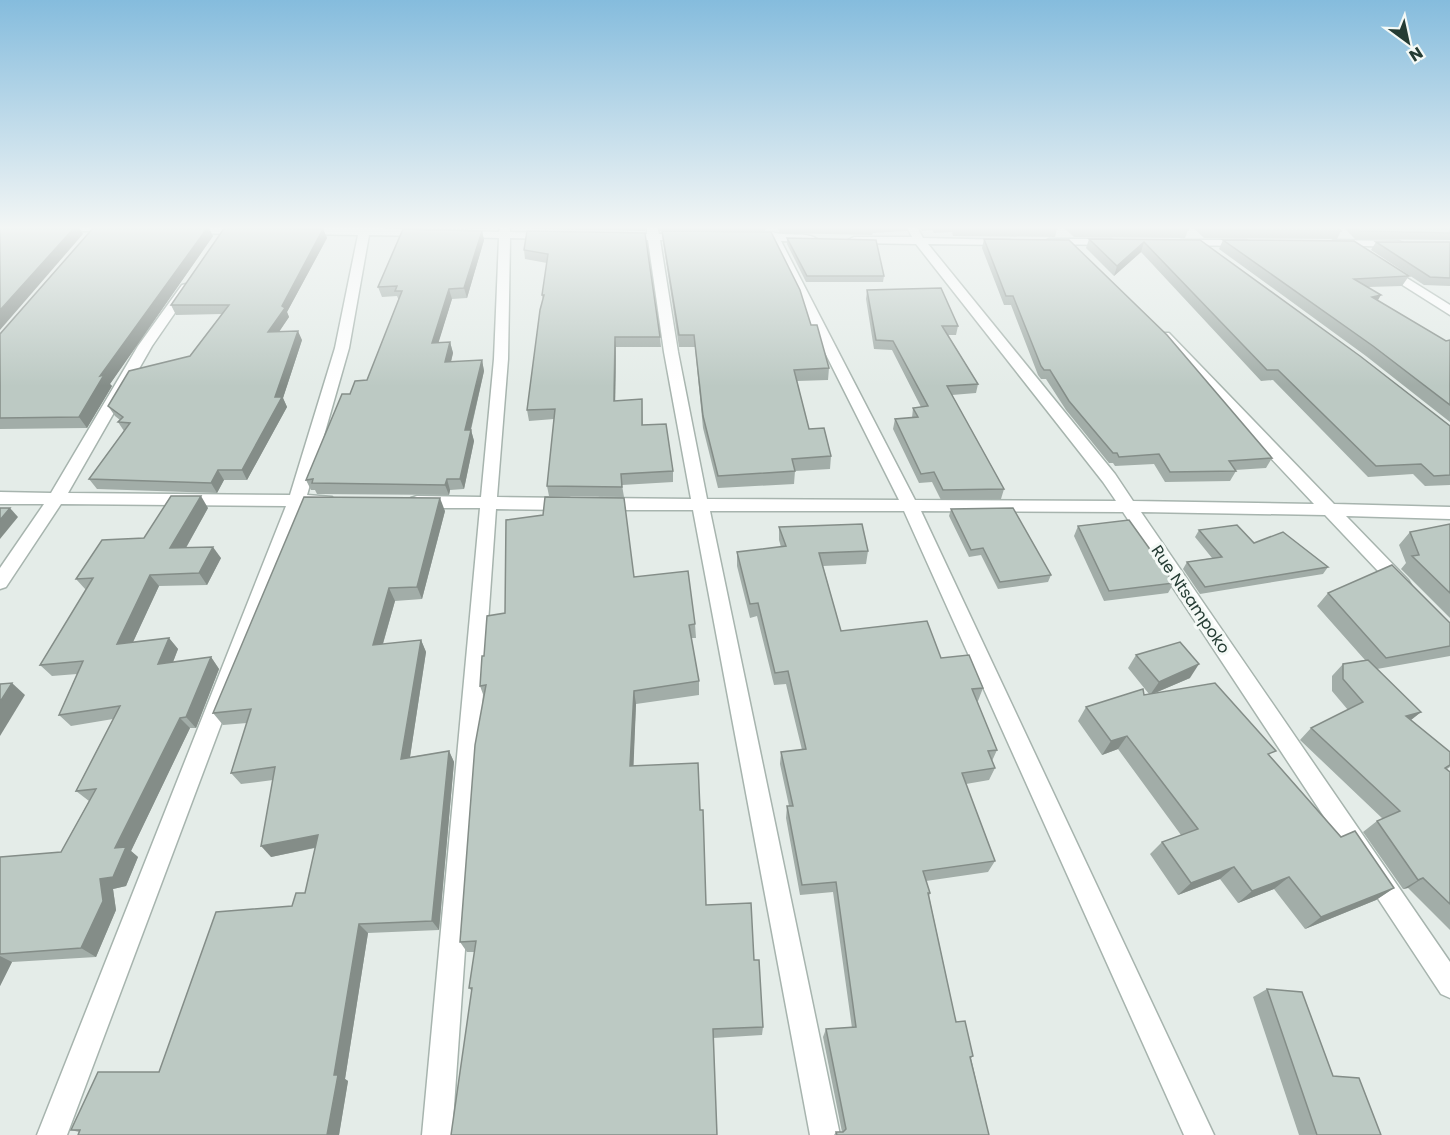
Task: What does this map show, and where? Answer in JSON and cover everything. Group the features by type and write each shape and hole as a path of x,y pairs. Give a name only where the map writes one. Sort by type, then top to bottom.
{"street":[{"path":"0,582 56,499 145,346 191,280"},
{"path":"52,1135 297,500 342,348 355,280"},
{"path":"436,1135 463,794 490,503 501,359 503,280"},
{"path":"660,280 671,352 700,505 825,1135"},
{"path":"796,280 911,508 1199,1135"},
{"name":"Rue Ntsampoko","path":"952,280 1109,478 1450,985"},
{"path":"1403,280 1450,311"},
{"path":"1151,323 1193,363 1328,509 1409,592"},
{"path":"0,498 342,501"},
{"path":"399,502 911,508 1328,509 1450,513"}],"building":[{"path":"0,280 27,280 0,310"},
{"path":"47,280 170,280 100,376 104,375 79,417 0,418 0,334"},
{"path":"188,280 296,280 282,306 285,308 268,332 298,331 275,397 282,397 242,470 218,470 211,483 89,479 130,423 118,422 123,417 108,406 129,371 190,356 229,305 171,305"},
{"path":"381,280 467,280 464,288 449,289 432,343 450,342 445,362 482,360 465,430 471,430 460,479 447,479 445,485 312,483 313,479 306,480 342,394 350,394 355,381 367,380 402,291 395,291 397,286 378,287"},
{"path":"544,280 652,280 660,337 615,337 614,401 642,399 642,425 666,424 673,471 621,474 622,487 547,486 555,409 527,410 544,295 542,295"},
{"path":"670,280 795,280 811,325 817,325 829,368 794,370 809,429 824,428 831,456 792,459 795,471 718,476 703,416 694,335 679,335"},
{"path":"1000,280 1110,280 1167,335 1272,458 1229,461 1236,471 1170,472 1159,454 1119,457 1117,453 1113,453 1069,401 1050,370 1044,370 1041,366 1013,296 1006,296"},
{"path":"1180,280 1255,280 1360,356 1450,426 1450,475 1434,476 1421,464 1376,466 1278,370 1267,370"},
{"path":"1280,280 1356,280 1381,295 1372,297 1446,341 1450,340 1450,405 1373,346"},
{"path":"941,288 958,326 942,326 978,384 947,386 1004,489 943,490 934,472 921,474 895,419 918,417 913,408 928,406 893,341 876,340 867,290"},
{"path":"171,496 201,496 170,548 213,547 199,573 150,575 117,644 169,638 158,664 211,657 186,717 180,718 115,848 126,847 113,877 100,879 103,901 81,948 0,954 0,857 61,852 96,789 76,791 120,706 59,715 83,661 40,665 93,578 76,579 102,540 144,538"},
{"path":"304,497 440,498 417,587 389,588 373,645 421,640 401,759 449,751 432,921 359,924 334,1075 338,1075 327,1135 78,1135 80,1130 71,1130 98,1072 159,1072 216,912 292,906 296,893 305,893 318,835 261,846 275,767 231,773 251,709 213,713"},
{"path":"545,497 624,498 634,577 688,571 695,624 689,625 699,681 634,691 630,766 698,763 700,810 703,810 706,905 751,903 754,960 759,960 763,1027 713,1029 717,1135 451,1135 472,988 469,988 476,941 460,942 475,745 486,685 480,686 487,616 505,613 506,520 543,515"},
{"path":"0,508 10,508 0,520"},
{"path":"1013,508 1051,575 1000,582 983,548 971,550 951,509"},
{"path":"1129,520 1174,583 1109,591 1078,526"},
{"path":"862,524 868,551 819,553 841,631 927,621 941,658 969,655 983,688 972,689 997,750 988,751 995,768 962,773 995,861 923,871 930,893 928,893 956,1022 965,1021 973,1056 970,1057 989,1135 837,1135 836,1132 843,1132 846,1129 826,1029 856,1027 836,882 802,885 787,806 793,806 781,752 806,749 788,671 775,673 758,603 750,604 737,552 786,546 779,527"},
{"path":"1450,524 1450,593 1412,556 1419,555 1410,532"},
{"path":"1237,525 1254,543 1283,532 1328,567 1205,587 1187,562 1222,557 1199,530"},
{"path":"1392,565 1450,623 1450,646 1386,658 1328,593"},
{"path":"1180,642 1199,664 1159,682 1136,655"},
{"path":"1368,660 1421,712 1406,716 1450,752 1450,765 1445,768 1450,772 1450,904 1423,878 1418,880 1377,821 1400,811 1311,728 1363,702 1343,679 1343,664"},
{"path":"12,683 0,702 0,684"},
{"path":"1215,683 1276,751 1268,754 1341,837 1355,831 1394,888 1321,917 1289,877 1252,891 1234,867 1191,883 1162,842 1198,829 1127,736 1111,741 1086,707 1143,689 1144,695"},
{"path":"1267,989 1302,992 1333,1076 1359,1078 1381,1135 1317,1135"}]}
